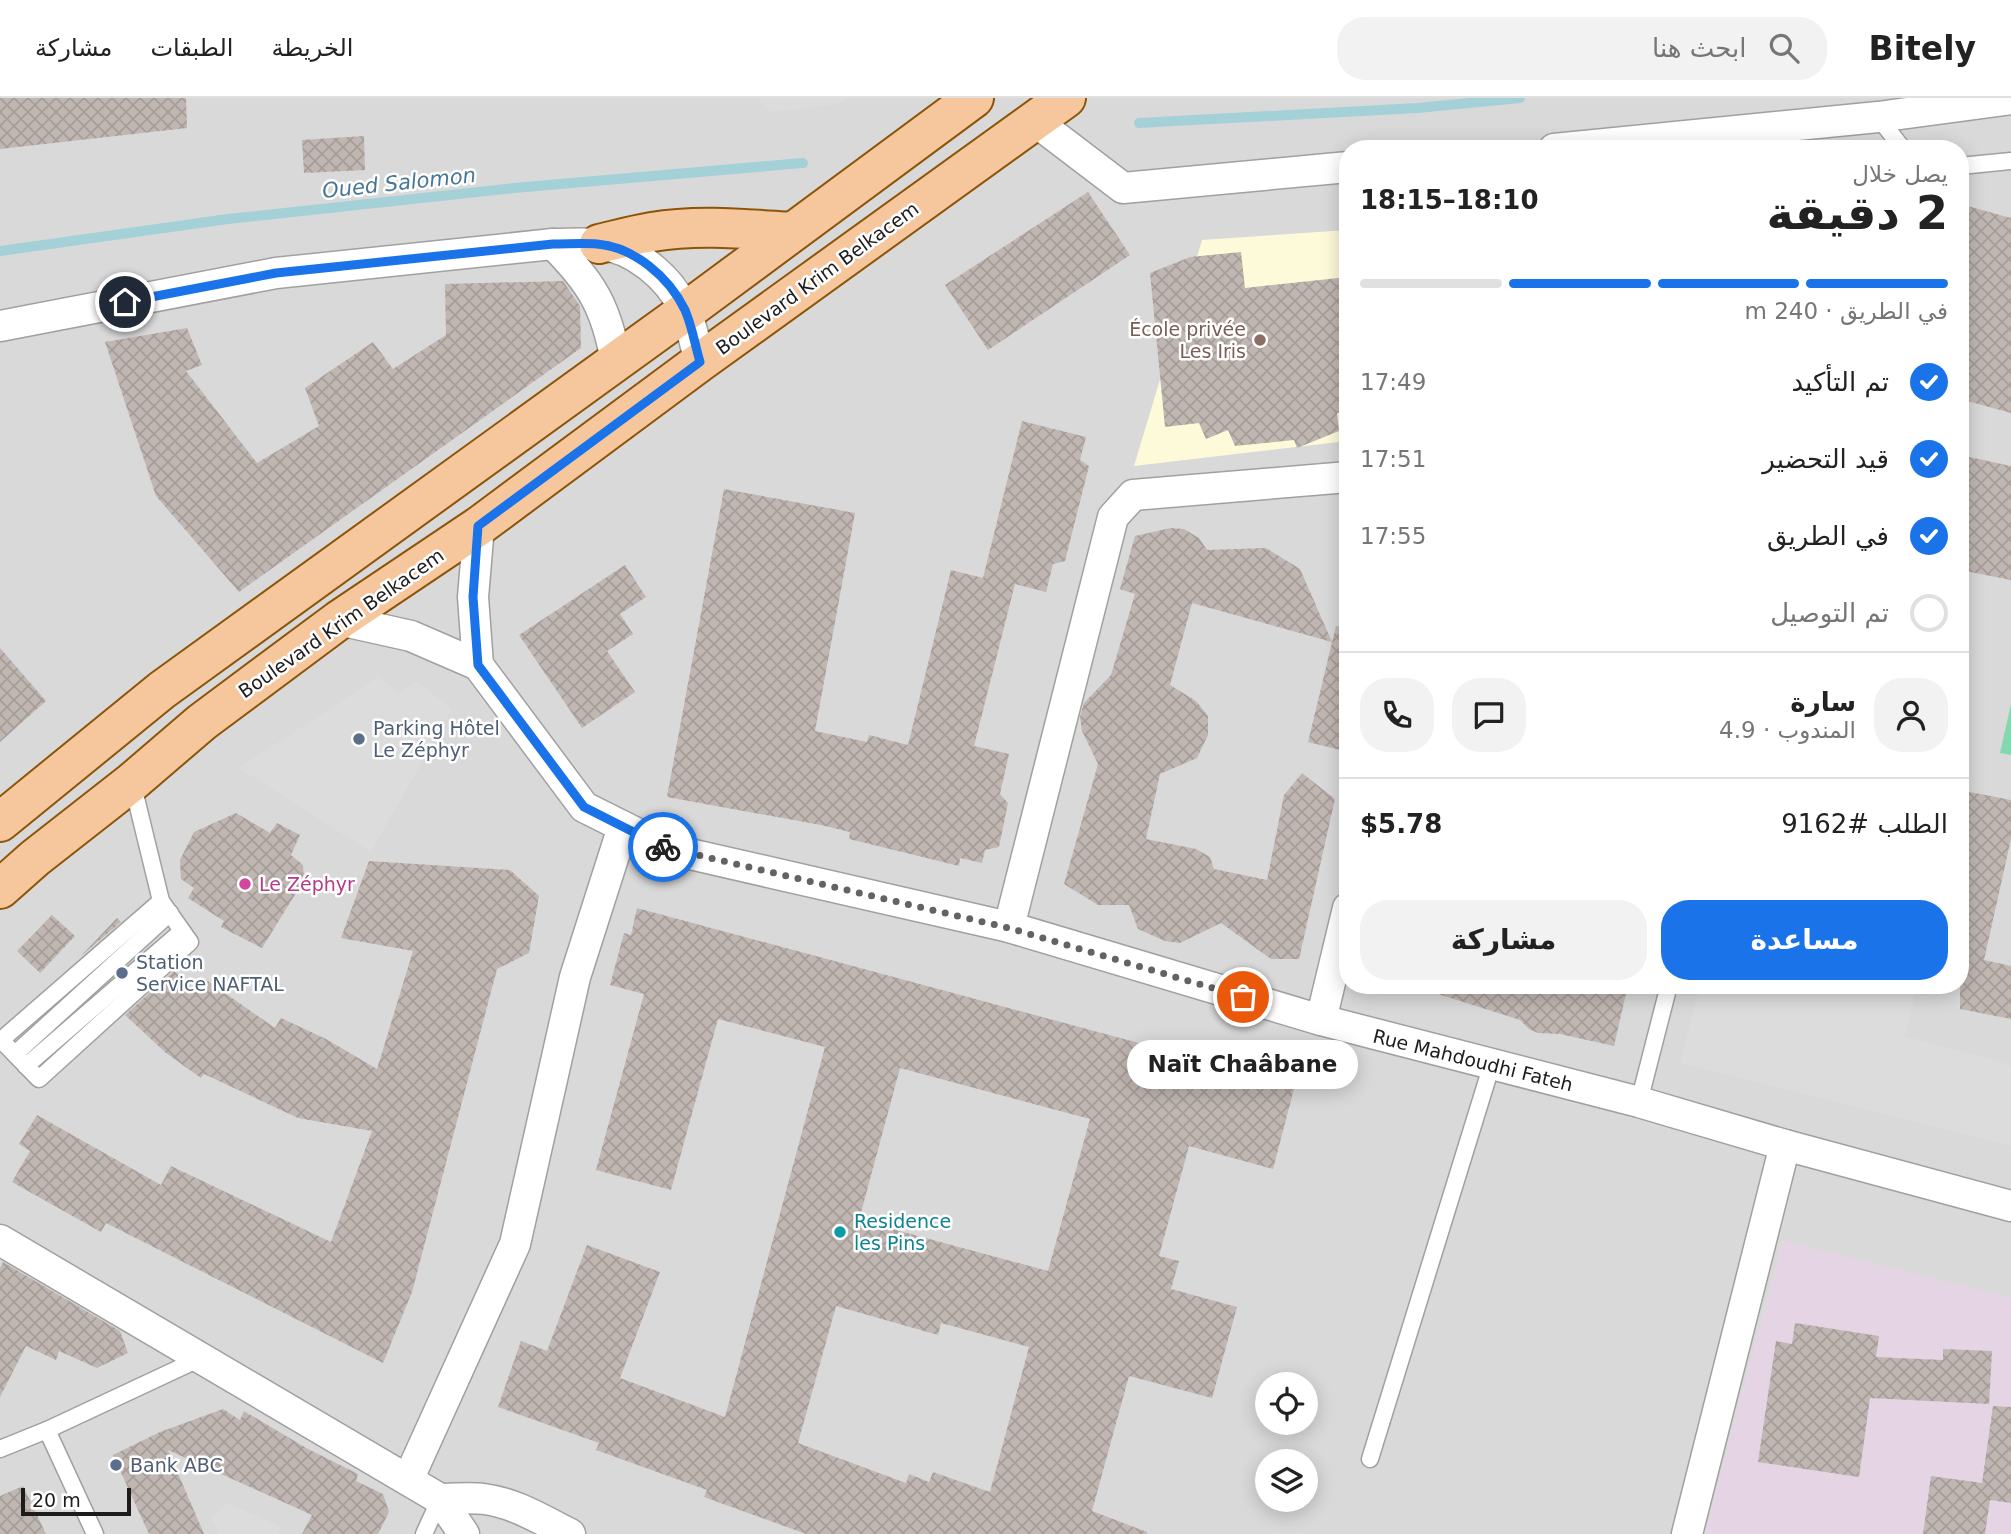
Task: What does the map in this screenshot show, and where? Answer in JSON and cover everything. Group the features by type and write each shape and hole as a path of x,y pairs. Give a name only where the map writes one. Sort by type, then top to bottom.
{"main road":[{"path":"0,822 162,690 686,311 974,98"},
{"name":"Boulevard Krim Belkacem","path":"0,889 202,722 339,620 478,526 1066,98"},
{"path":"598,244 679,229 733,228 792,232"}],"street":[{"path":"1645,140 1878,117 2011,99"},
{"path":"1035,121 1123,188 1339,168"},
{"path":"0,326 276,273 553,244 598,244 622,249 662,277 686,311 700,362"},
{"path":"553,244 577,268 597,296 609,328 616,361"},
{"path":"1009,928 1113,517 1133,495 1339,478"},
{"path":"478,526 473,597 478,665"},
{"name":"Rue Mahdoudhi Fateh","path":"339,620 411,636 478,665 584,807 668,849 1009,928 1321,1020 1639,1102 1785,1145 2011,1206"},
{"path":"408,1480 515,1244 575,977 623,827"},
{"path":"1321,1020 1339,945"},
{"path":"1687,1534 1785,1145"},
{"path":"0,1240 440,1499 464,1534"},
{"path":"440,1499 499,1502 519,1508 570,1534"}],"lane":[{"path":"1878,117 1896,140"},
{"path":"1969,165 2011,161"},
{"path":"20,1060 182,931 166,907 132,782"},
{"path":"20,1060 1,1041 166,907"},
{"path":"20,1060 166,907"},
{"path":"1639,1102 1667,994"},
{"path":"1370,1459 1492,1064"},
{"path":"0,1449 201,1359"},
{"path":"47,1430 95,1534"},
{"path":"424,1534 440,1499"}],"shaded area":[{"path":"0,98 2011,98 2011,1298 1783,1241 1705,1534 0,1534"},
{"path":"757,98 848,98 839,104 771,112"},
{"name":"École privée Les Iris","path":"1339,231 1339,442 1134,466 1202,240"},
{"name":"Parking Hôtel Le Zéphyr","path":"379,676 398,693 417,682 452,709 371,852 239,768"},
{"path":"1698,994 1916,994 1905,1036 2011,1065 2011,1146 1680,1063"},
{"path":"1783,1241 2011,1298 2011,1534 1705,1534"},
{"path":"227,1503 282,1527 278,1534 219,1534 211,1517"}],"green space":[{"path":"2011,704 2011,755 2000,753"}],"building":[{"path":"0,98 186,98 187,128 0,149"},
{"path":"364,136 365,170 304,173 302,140"},
{"path":"1088,192 1130,255 988,350 945,285"},
{"path":"1969,206 2011,218 2011,413 1969,401"},
{"name":"École privée Les Iris","path":"1241,252 1245,288 1339,278 1339,431 1297,448 1294,440 1235,446 1228,430 1206,439 1199,423 1165,427 1150,273 1190,257"},
{"path":"563,281 580,306 581,348 239,592 156,496 105,342 187,328 202,365 186,371 257,463 319,426 305,388 373,342 393,369 446,335 445,284"},
{"path":"1022,421 1086,437 1080,460 1089,466 1065,561 1053,564 1046,592 1015,584 974,746 1009,754 1000,794 1008,803 999,847 985,850 982,863 960,858 959,866 849,839 850,832 821,825 667,797 724,489 855,513 815,731 867,742 869,735 908,745 951,570 983,578"},
{"path":"1969,457 2011,466 2011,580 1969,572"},
{"path":"1171,528 1184,529 1199,538 1207,550 1266,548 1300,569 1332,642 1192,603 1170,685 1196,701 1208,716 1208,735 1197,758 1160,774 1146,839 1196,849 1210,857 1214,869 1267,880 1284,795 1302,773 1335,799 1299,959 1271,959 1221,923 1180,943 1165,941 1138,929 1129,905 1098,905 1064,884 1098,764 1082,731 1080,717 1084,703 1111,675 1135,594 1120,589 1135,536"},
{"path":"625,565 646,597 620,614 633,634 607,651 635,692 582,728 519,635"},
{"path":"1336,626 1339,626 1339,750 1308,742"},
{"path":"0,648 46,701 0,742"},
{"path":"1969,792 2011,800 2011,839 1984,960 2011,966 2011,1019 1960,1009 1960,994 1969,994"},
{"name":"Le Zéphyr","path":"236,813 270,833 277,823 300,835 291,855 303,865 304,880 262,948 221,927 224,921 188,898 194,888 181,879 180,860 194,832"},
{"path":"369,861 510,870 539,896 529,953 497,969 412,1292 383,1363 106,1223 101,1232 12,1182 30,1151 19,1144 37,1115 161,1185 171,1166 331,1242 372,1131 298,1118 204,1074 201,1078 166,1053 125,1015 174,971 196,992 205,979 275,1028 281,1018 326,1039 377,1069 413,951 341,938"},
{"name":"Residence les Pins","path":"637,908 1295,1085 1273,1169 1189,1146 1159,1256 1179,1261 1171,1289 1237,1307 1212,1398 1129,1376 1092,1511 1147,1534 806,1534 704,1497 707,1490 596,1450 599,1443 498,1407 521,1341 547,1351 587,1245 660,1272 620,1378 725,1417 825,1047 718,1019 671,1190 596,1170 644,994 610,985 624,933 631,935","holes":["900,1068 1090,1119 1048,1271 859,1220","836,1306 938,1335 941,1323 1029,1347 990,1492 933,1472 929,1482 909,1474 906,1483 798,1443"]},
{"path":"52,915 75,936 40,973 17,951"},
{"path":"117,918 121,922 80,957"},
{"path":"1438,994 1626,994 1614,1046 1560,1034 1538,1033 1520,1020"},
{"path":"3,1262 120,1331 128,1353 97,1368 59,1351 56,1360 26,1346 0,1397 0,1268"},
{"path":"1795,1323 1879,1336 1876,1357 1943,1360 1943,1349 1992,1351 1989,1404 1870,1398 1859,1477 1758,1462 1776,1341 1792,1344"},
{"path":"1993,1406 2011,1407 2011,1503 1990,1500 1985,1534 1923,1534 1931,1476 1982,1483"},
{"path":"223,1409 240,1420 244,1411 308,1449 358,1474 356,1481 383,1494 389,1512 378,1534 302,1534 312,1515 168,1450 204,1534 149,1534 113,1455 160,1432"},
{"path":"23,1486 46,1534 0,1534 0,1496"}],"waterway":[{"name":"Oued Salomon","path":"1139,123 1418,108 1520,98"},
{"name":"Oued Salomon","path":"0,251 228,219 514,188 803,163"}],"way so far":[{"path":"663,847 1009,928 1243,997"}],"place":[{"name":"École privée Les Iris","path":"1260,340"},
{"name":"Parking Hôtel Le Zéphyr","path":"359,739"},
{"name":"Le Zéphyr","path":"245,884"},
{"name":"Station Service NAFTAL","path":"122,973"},
{"name":"Naït Chaâbane","path":"1243,997"},
{"name":"Residence les Pins","path":"840,1232"},
{"name":"Bank ABC","path":"116,1465"}],"route":[{"path":"125,302 276,273 553,244 598,244 622,249 662,277 686,311 700,362 478,526 473,597 478,665 584,807 663,847"}]}
